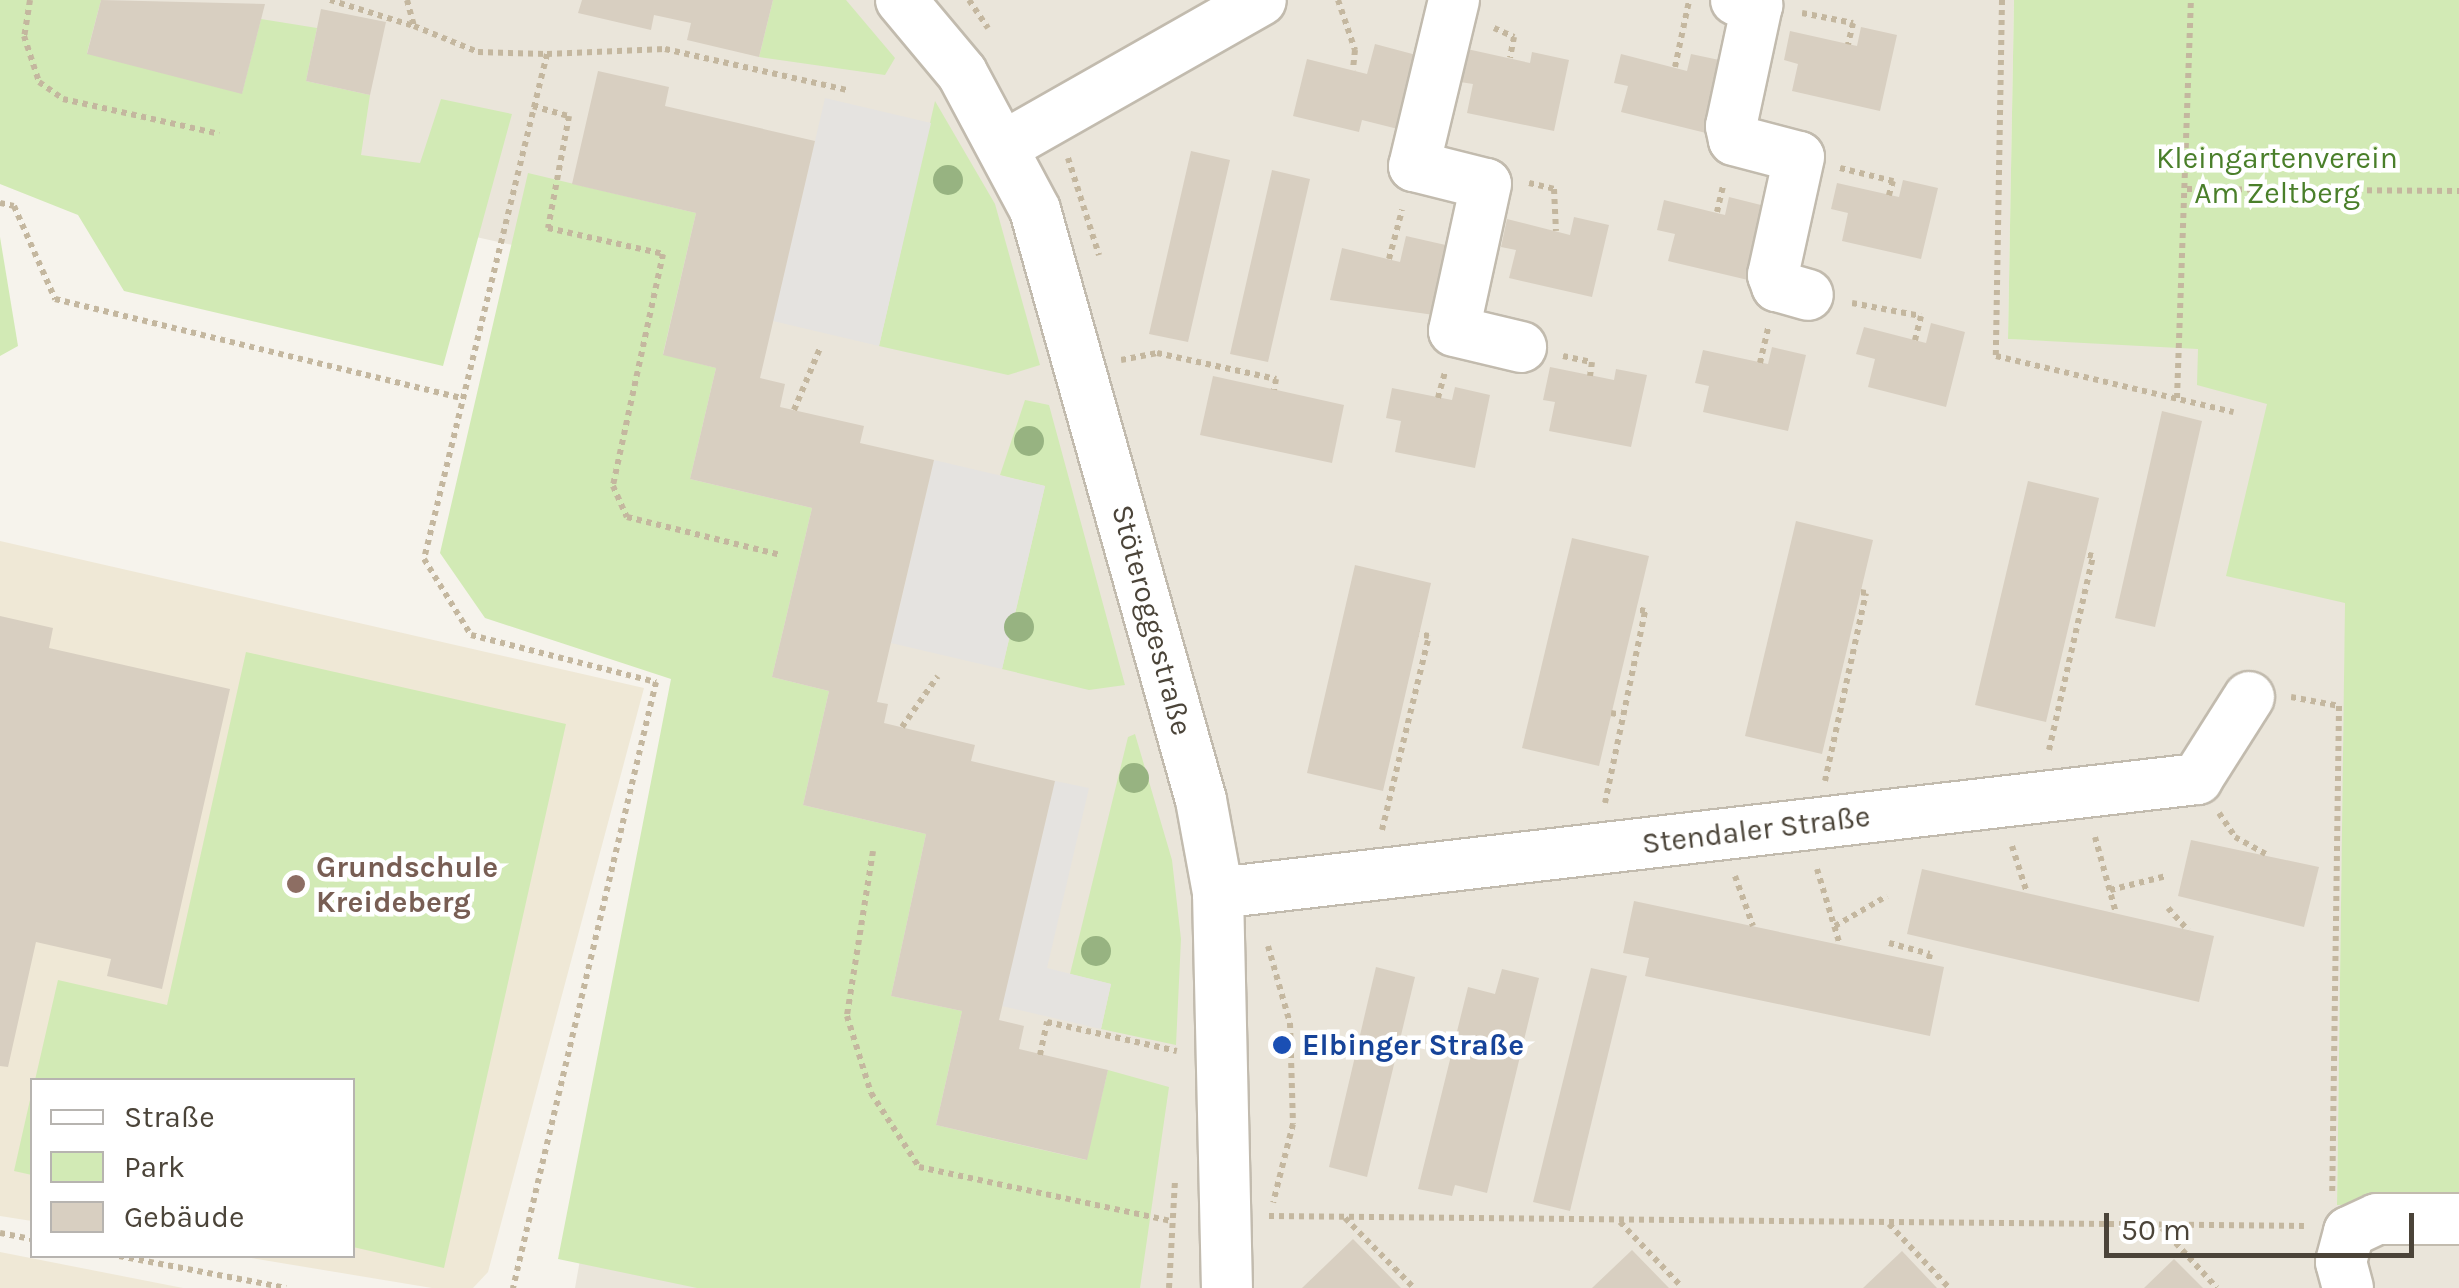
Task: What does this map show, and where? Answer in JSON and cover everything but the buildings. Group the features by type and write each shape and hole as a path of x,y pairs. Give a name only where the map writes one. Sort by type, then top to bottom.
{"street":[{"name":"Stöteroggestraße","path":"901,0 962,73 1006,145 1035,210 1084,368 1201,800 1218,894 1226,1288"},
{"path":"1006,145 1261,0"},
{"path":"1454,0 1414,166 1486,184 1454,332 1521,347"},
{"path":"1746,2 1731,126 1734,140 1799,157 1772,275 1777,286 1808,295"},
{"path":"2197,779 2249,696"},
{"name":"Stendaler Straße","path":"1218,894 2197,779"},
{"path":"2348,1288 2340,1262 2350,1232 2377,1219 2459,1219"}],"path":[{"path":"30,0 24,36 38,82 63,98 220,134"},
{"path":"330,0 414,26 478,52 665,50 847,90"},
{"path":"407,0 414,26"},
{"path":"1338,0 1355,50 1352,70"},
{"path":"1675,67 1689,0"},
{"path":"2002,0 1996,356 2233,412"},
{"path":"2177,398 2191,0"},
{"path":"1746,2 1853,22 1848,44"},
{"path":"513,1288 656,682 471,634 424,559 546,54"},
{"path":"533,106 569,116 548,228 662,254 613,486 627,517 782,554"},
{"path":"1799,157 1893,181 1890,195"},
{"path":"1554,189 1556,231"},
{"path":"2187,190 2459,191"},
{"path":"0,203 14,206 54,299 461,398"},
{"path":"1808,295 1921,316 1915,340"},
{"path":"794,410 820,348"},
{"path":"1084,368 1157,353 1276,379 1274,390"},
{"path":"2086,554 2094,556 2063,668 2048,746 2110,890 2116,913"},
{"path":"1840,945 1817,824 1837,709 1866,593 1860,592"},
{"path":"1597,848 1645,611 1636,608"},
{"path":"1370,875 1428,636 1419,634"},
{"path":"902,728 938,676"},
{"path":"2249,696 2323,698 2339,706 2332,1214 2350,1232"},
{"path":"1611,713 1622,716"},
{"path":"2197,779 2235,836 2266,854"},
{"path":"873,851 847,1016 871,1094 918,1167 1170,1221"},
{"path":"2110,890 2166,876"},
{"path":"1835,926 1887,896"},
{"path":"2168,908 2188,930"},
{"path":"1890,943 1930,954 1928,963"},
{"path":"1040,1054 1047,1022 1193,1054"},
{"path":"1169,1288 1170,1221 1178,1162"},
{"path":"1270,1216 2162,1228 2322,1226 2350,1232"},
{"path":"1346,1218 1414,1288"},
{"path":"1620,1222 1680,1287"},
{"path":"1889,1224 1949,1288"},
{"path":"2162,1228 2217,1288"},
{"path":"0,1233 30,1238"},
{"path":"129,1258 286,1288"},
{"path":"1397,1284 1403,1277"}],"shaded area":[{"path":"0,0 2014,0 2008,339 2349,353 2337,1205 2459,1203 2459,1288 575,1288 684,674 585,261 0,132"},
{"path":"825,98 931,123 879,346 773,321"},
{"path":"934,460 1045,486 1002,669 891,643"},
{"name":"Grundschule Kreideberg","path":"0,541 644,688 488,1272 473,1288 432,1288 251,1258 355,1258 355,1078 30,1078 30,1221 0,1216"},
{"path":"1055,781 1089,788 1047,968 1111,984 1101,1029 1002,1006"},
{"path":"0,1252 183,1288 0,1288"}],"green space":[{"path":"0,0 101,0 87,53 242,93 261,19 317,28 306,81 370,95 361,155 420,163 441,99 512,114 443,366 124,291 78,215 0,184"},
{"path":"773,0 846,0 895,58 885,75 759,57"},
{"name":"Kleingartenverein Am Zeltberg","path":"2014,0 2459,0 2459,1203 2337,1205 2345,603 2226,576 2267,404 2197,385 2198,349 2008,339"},
{"path":"935,101 995,204 1040,365 1008,375 879,346"},
{"path":"528,173 696,213 663,354 716,368 690,479 812,508 772,677 829,691 803,805 926,834 891,996 962,1011 936,1125 1086,1160 1108,1070 1169,1087 1140,1288 697,1288 558,1259 671,679 485,618 440,553"},
{"path":"0,237 18,346 0,356"},
{"path":"1025,400 1049,405 1125,685 1089,690 1002,669 1045,486 1000,475"},
{"path":"246,652 566,724 444,1268 355,1247 355,1078 35,1078 58,980 167,1005"},
{"path":"1135,734 1172,860 1181,939 1176,1045 1101,1029 1111,984 1070,974 1128,737"},
{"path":"30,1100 30,1175 14,1171"}],"place":[{"name":"Grundschule Kreideberg","path":"296,884"},
{"name":"Elbinger Straße","path":"1282,1045"}]}
